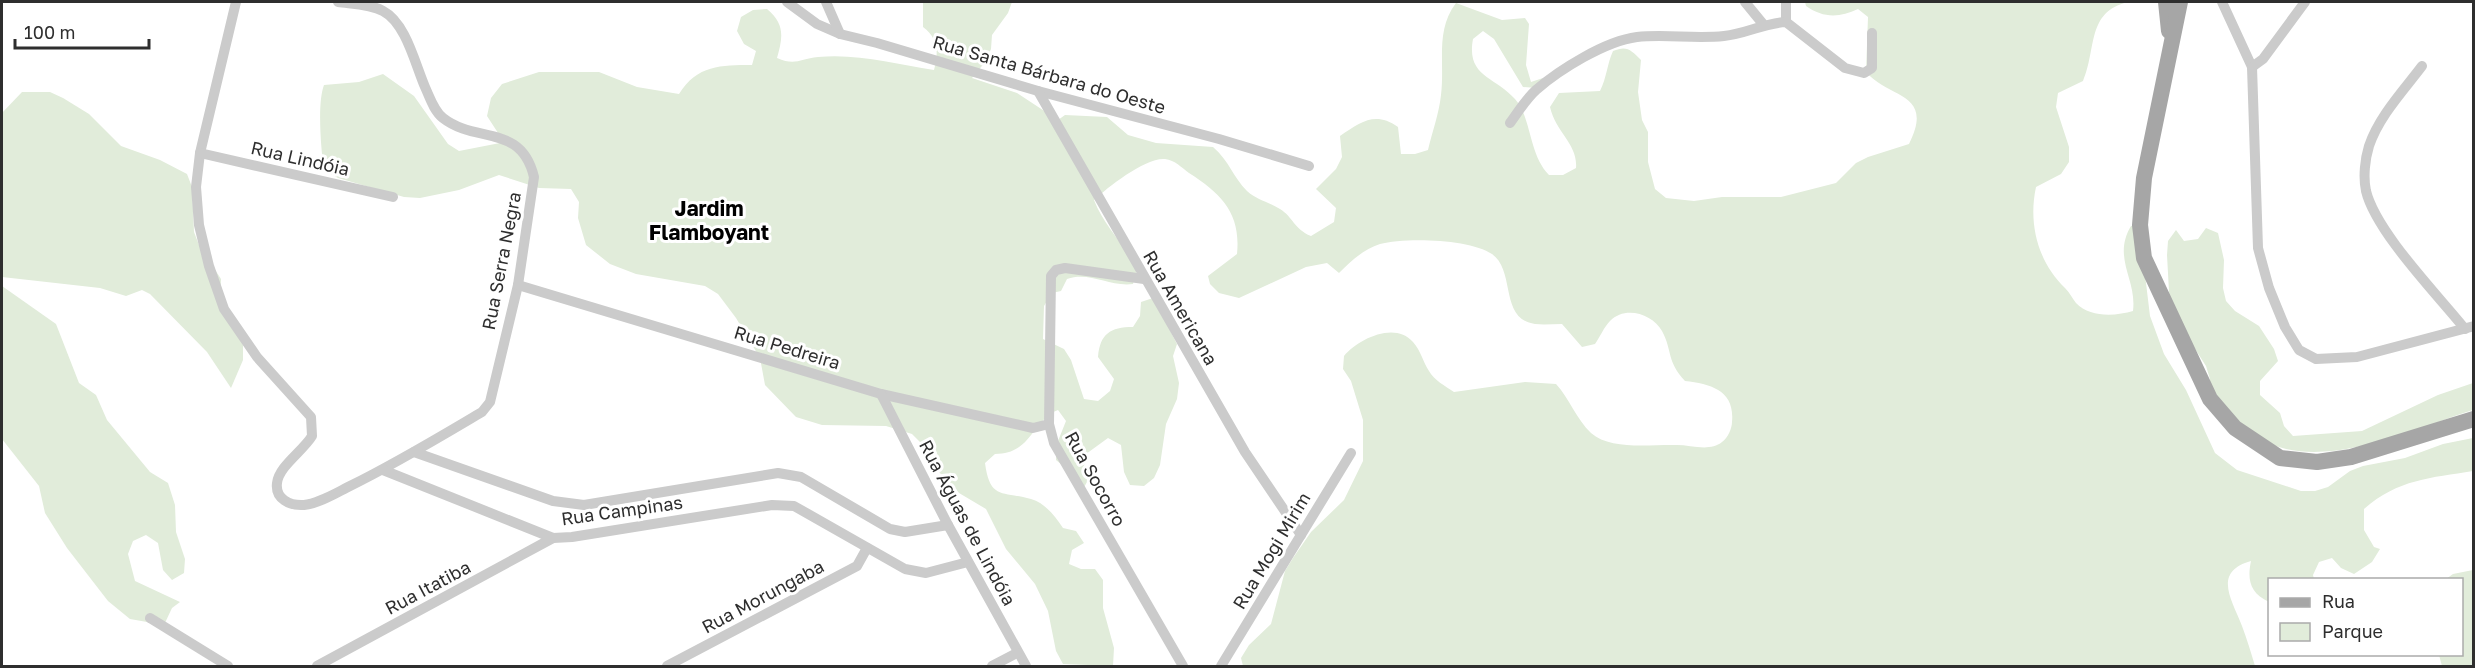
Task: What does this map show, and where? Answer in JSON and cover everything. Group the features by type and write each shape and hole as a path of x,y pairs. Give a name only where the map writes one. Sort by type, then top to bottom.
{"main road":[{"path":"2166,2 2171,43"},
{"path":"2180,2 2144,178 2140,225 2144,258 2210,399 2235,428 2280,458 2317,462 2351,457 2474,419"}],"street":[{"path":"236,2 200,153 196,187 199,225 209,266 224,309 257,357 311,417 314,427 306,446 279,475 278,494 284,501 294,505 305,505 324,499 383,470"},
{"name":"Rua Serra Negra","path":"338,2 385,12 401,30 432,104 442,117 454,125 512,143 531,163 534,177 518,285 490,402 482,412 383,470"},
{"name":"Rua Santa Bárbara do Oeste","path":"787,2 817,24 840,34 1309,166"},
{"path":"826,2 840,34"},
{"path":"1745,2 1763,24"},
{"path":"1786,2 1786,22"},
{"path":"2222,2 2253,67 2258,248 2269,288 2285,327 2299,350 2316,359 2357,357 2469,327 2375,216 2366,191 2365,165 2369,145 2380,123 2422,66"},
{"path":"2253,67 2263,59 2305,2"},
{"path":"1510,123 1534,92 1553,76 1617,42 1636,37 1727,36 1763,24 1786,22 1845,68 1864,73 1872,68 1872,33"},
{"name":"Rua Americana","path":"1038,91 1245,452 1301,535"},
{"name":"Rua Lindóia","path":"200,153 393,197"},
{"name":"Rua Socorro","path":"1144,279 1065,267 1056,270 1051,276 1049,424 1054,443 1183,666"},
{"name":"Rua Pedreira","path":"518,285 881,393 1033,428 1049,424"},
{"name":"Rua Águas de Lindóia","path":"881,393 948,525 1026,666"},
{"name":"Rua Campinas","path":"414,452 553,501 584,505 778,472 801,477 890,530 905,532 948,525"},
{"name":"Rua Mogi Mirim","path":"1221,666 1351,453"},
{"name":"Rua Campinas","path":"383,470 553,538 572,537 772,505 794,506 905,569 926,573 968,562"},
{"name":"Rua Itatiba","path":"317,666 553,538"},
{"name":"Rua Morungaba","path":"667,666 857,566 867,548"},
{"path":"150,618 228,666"},
{"path":"992,666 1017,653"}],"green space":[{"path":"923,2 1012,2 1008,13 992,35 991,49 986,61 972,78 1017,93 1058,120 1065,115 1107,117 1128,135 1156,143 1213,147 1224,158 1247,191 1280,209 1301,230 1311,236 1334,222 1336,208 1316,189 1336,169 1342,157 1340,136 1368,120 1382,120 1398,127 1401,154 1415,154 1428,150 1441,95 1445,25 1456,3 1502,20 1525,18 1529,24 1526,65 1531,82 1543,78 1537,88 1523,87 1494,39 1483,31 1473,39 1472,52 1478,69 1515,99 1525,116 1537,157 1549,175 1563,175 1576,168 1574,152 1557,124 1550,107 1559,93 1600,91 1613,51 1625,49 1634,54 1641,60 1638,92 1642,120 1648,132 1648,162 1655,189 1666,198 1694,201 1722,197 1781,197 1836,183 1856,163 1909,144 1916,127 1913,105 1866,72 1868,17 1858,9 1844,14 1825,15 1812,10 1806,6 1805,2 2128,2 2105,14 2099,23 2083,81 2058,93 2056,107 2069,147 2069,162 2061,174 2036,187 2033,215 2037,242 2056,278 2076,303 2088,311 2111,315 2133,311 2132,289 2124,259 2124,248 2131,226 2139,225 2150,316 2164,354 2186,390 2215,453 2237,470 2301,491 2315,491 2328,487 2350,471 2363,466 2405,458 2443,444 2473,438 2473,471 2416,481 2389,491 2364,509 2364,530 2374,547 2380,549 2372,562 2354,574 2341,568 2332,558 2319,562 2314,578 2268,578 2268,601 2251,585 2249,574 2251,561 2232,572 2228,580 2230,597 2255,666 1243,666 1241,658 1249,645 1271,624 1285,571 1311,532 1344,500 1363,461 1363,420 1351,381 1343,369 1344,356 1367,339 1387,333 1405,336 1416,345 1431,374 1454,392 1525,382 1556,384 1586,428 1599,439 1610,442 1633,445 1712,447 1722,442 1728,435 1732,424 1732,411 1726,396 1720,391 1704,384 1685,381 1672,361 1662,331 1646,316 1623,313 1616,316 1606,326 1595,344 1582,347 1562,324 1535,324 1524,320 1516,313 1504,271 1499,262 1492,254 1469,245 1421,240 1380,244 1353,260 1339,273 1327,263 1306,267 1239,298 1219,293 1210,284 1208,276 1237,254 1236,227 1232,216 1220,197 1201,181 1172,161 1157,160 1128,174 1094,200 1137,270 1133,284 1084,277 1067,279 1061,291 1052,293 1044,306 1043,339 1064,349 1071,360 1084,399 1098,401 1110,391 1114,379 1098,357 1104,337 1112,330 1133,327 1140,316 1141,302 1153,298 1177,344 1173,356 1179,383 1177,399 1166,424 1160,465 1154,478 1144,486 1130,485 1124,472 1121,445 1108,438 1086,454 1084,467 1088,480 1081,493 1067,469 1056,460 1056,446 1066,421 1058,410 1042,421 1017,449 995,454 985,463 987,475 994,489 1036,501 1057,519 1063,528 1076,531 1084,543 1072,550 1069,564 1081,569 1095,569 1103,580 1103,608 1114,648 1113,666 1063,664 1056,651 1048,611 1035,584 1006,549 986,509 959,493 938,471 923,445 912,434 886,426 822,425 796,417 765,385 760,358 736,318 718,294 705,286 636,274 610,264 586,245 578,218 579,202 571,189 539,188 499,175 459,190 420,198 404,197 338,178 324,170 320,115 324,85 359,82 383,74 414,96 448,144 459,151 500,143 500,136 487,116 491,98 502,84 539,72 599,72 637,87 679,94 686,84 702,72 730,65 752,65 756,51 744,44 737,31 741,17 753,10 767,9 777,20 781,37 777,58 793,62 818,57 847,56 934,70 936,46 932,36 923,27"},
{"path":"22,92 50,92 63,98 89,114 121,146 160,160 187,174 192,187 194,232 199,245 221,279 220,298 243,345 243,360 231,388 207,352 150,294 142,290 126,296 100,288 2,277 2,113"},
{"path":"2206,228 2218,233 2224,260 2223,288 2226,301 2235,311 2259,326 2274,349 2278,361 2260,381 2260,395 2280,413 2284,426 2293,436 2362,431 2438,395 2473,383 2473,410 2395,437 2339,450 2311,452 2284,449 2253,435 2209,392 2210,379 2206,366 2170,310 2168,241 2176,230 2184,241 2198,239"},
{"path":"2,286 56,324 79,383 96,395 107,420 150,472 168,483 175,505 176,532 185,559 184,573 172,580 163,570 158,543 146,535 133,541 128,554 135,581 180,602 172,608 164,625 130,619 108,601 67,548 45,513 39,486 2,439"},
{"path":"2473,570 2473,666 2442,666 2439,656 2463,656 2463,578 2447,578 2453,574"}],"district":[{"name":"Jardim Flamboyant","path":"709,221"}]}
